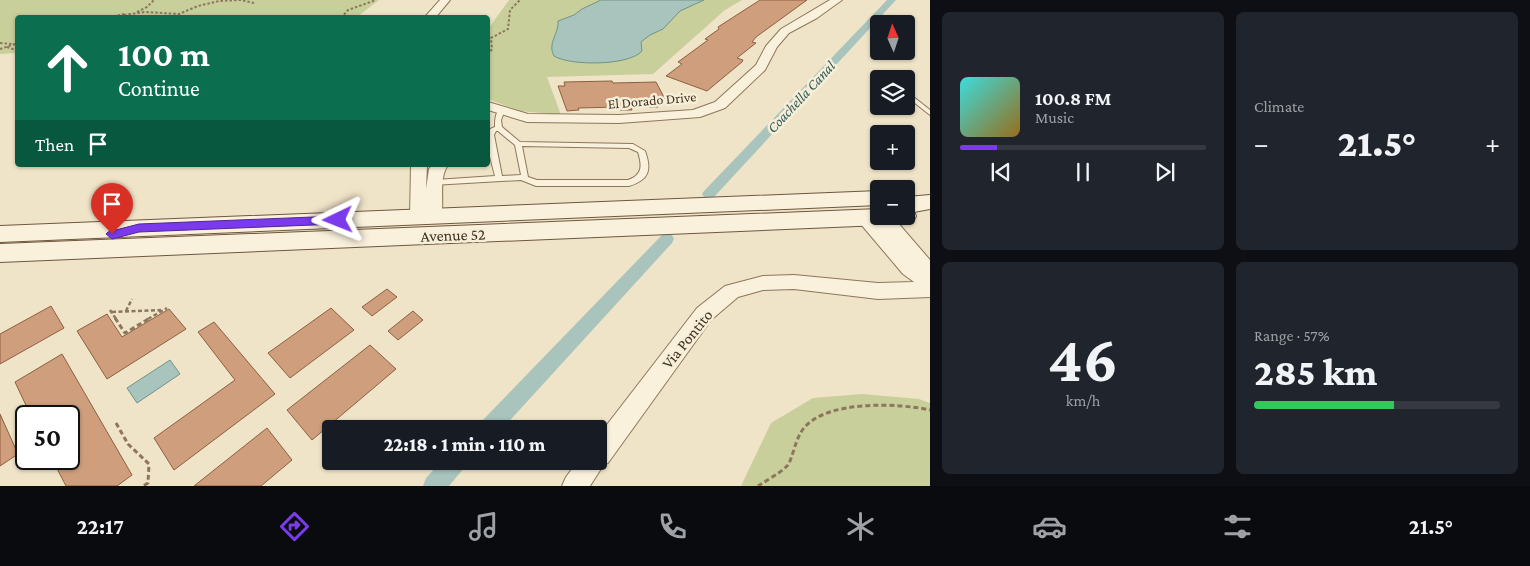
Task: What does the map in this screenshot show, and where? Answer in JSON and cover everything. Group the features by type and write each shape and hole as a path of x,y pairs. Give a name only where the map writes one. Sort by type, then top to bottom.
{"main road":[{"path":"915,197 930,196"},
{"path":"915,204 930,202"},
{"name":"Avenue 52","path":"1,247 16,242 98,238 139,228 426,216 578,210 870,211"},
{"path":"456,235 460,224 525,220 578,210"},
{"name":"Avenue 52","path":"1,247 456,235 870,211"},
{"name":"Avenue 52","path":"915,216 930,215"},
{"path":"310,240 361,229 428,225 426,216"}],"street":[{"path":"431,15 445,0"},
{"name":"El Dorado Drive","path":"490,107 527,118 619,119 695,114 720,106 761,67 772,46 785,31 837,0"},
{"path":"419,167 426,216"},
{"path":"426,216 438,167"},
{"path":"883,225 909,269 930,284"},
{"path":"887,225 924,266 930,277"},
{"name":"Via Pontito","path":"607,443 704,314 732,292 763,283 794,282 878,291 930,289"},
{"path":"575,486 587,470"}],"lane":[{"path":"915,100 930,113"},
{"path":"502,110 498,120 499,128 518,144 526,172 522,177"},
{"path":"499,128 493,130 490,135 499,179"},
{"path":"435,183 522,177 536,183 629,182 639,179 645,171 646,164 641,151 630,146 518,144"}],"path":[{"path":"120,15 136,12 154,0"},
{"path":"124,14 145,12 179,14 205,3 235,0 254,4"},
{"path":"344,15 348,10 376,0"},
{"path":"490,52 492,50 491,38 508,28 510,10 520,0"},
{"path":"0,43 14,44"},
{"path":"0,50 14,44"},
{"path":"6,47 15,50"},
{"path":"126,312 132,299"},
{"path":"120,334 138,326 167,308"},
{"path":"124,331 111,311 150,310 161,312"},
{"path":"758,486 788,465 794,440 815,418 843,410 886,405 930,410"},
{"path":"116,423 128,444 148,464 150,471 148,483 143,486"}],"green space":[{"path":"0,0 379,0 360,15 15,15 15,53 0,54"},
{"path":"509,0 742,0 725,10 653,74 547,77 561,115 520,111 490,100 490,26"},
{"path":"862,394 919,399 930,403 930,486 741,486 771,423 813,398"}],"water":[{"path":"601,0 704,0 680,11 663,29 641,42 642,51 625,60 585,63 573,62 554,56 552,43 558,21 574,15"},
{"path":"170,360 180,374 137,403 127,388"}],"building":[{"path":"760,0 807,0 756,37 752,42 756,43 737,58 743,60 742,62 707,91 666,76 682,64 678,62 708,40 705,39 719,29 718,27"},
{"path":"612,81 613,83 656,82 665,99 653,99 658,107 631,107 632,110 620,110 619,107 578,108 579,110 567,111 558,86 565,86 564,82"},
{"path":"387,289 397,297 372,316 362,307"},
{"path":"51,306 64,328 0,364 0,334"},
{"path":"331,308 354,330 290,378 268,353"},
{"path":"169,309 186,329 107,379 77,331 107,314 122,337"},
{"path":"413,311 423,320 398,340 388,331"},
{"path":"214,322 275,394 174,470 154,438 235,380 198,332"},
{"path":"370,345 396,369 336,420 322,420 322,432 312,440 287,410"},
{"path":"62,354 132,475 117,486 66,486 58,470 80,470 80,405 26,405 15,382"},
{"path":"0,414 15,447 15,456 0,466"},
{"path":"267,428 292,460 261,486 194,486"}],"waterway":[{"name":"Coachella Canal","path":"709,194 892,0"},
{"name":"Coachella Canal","path":"496,420 667,239"},
{"name":"Coachella Canal","path":"434,486 449,470"}],"route":[{"path":"112,234 139,228 338,220"}]}
